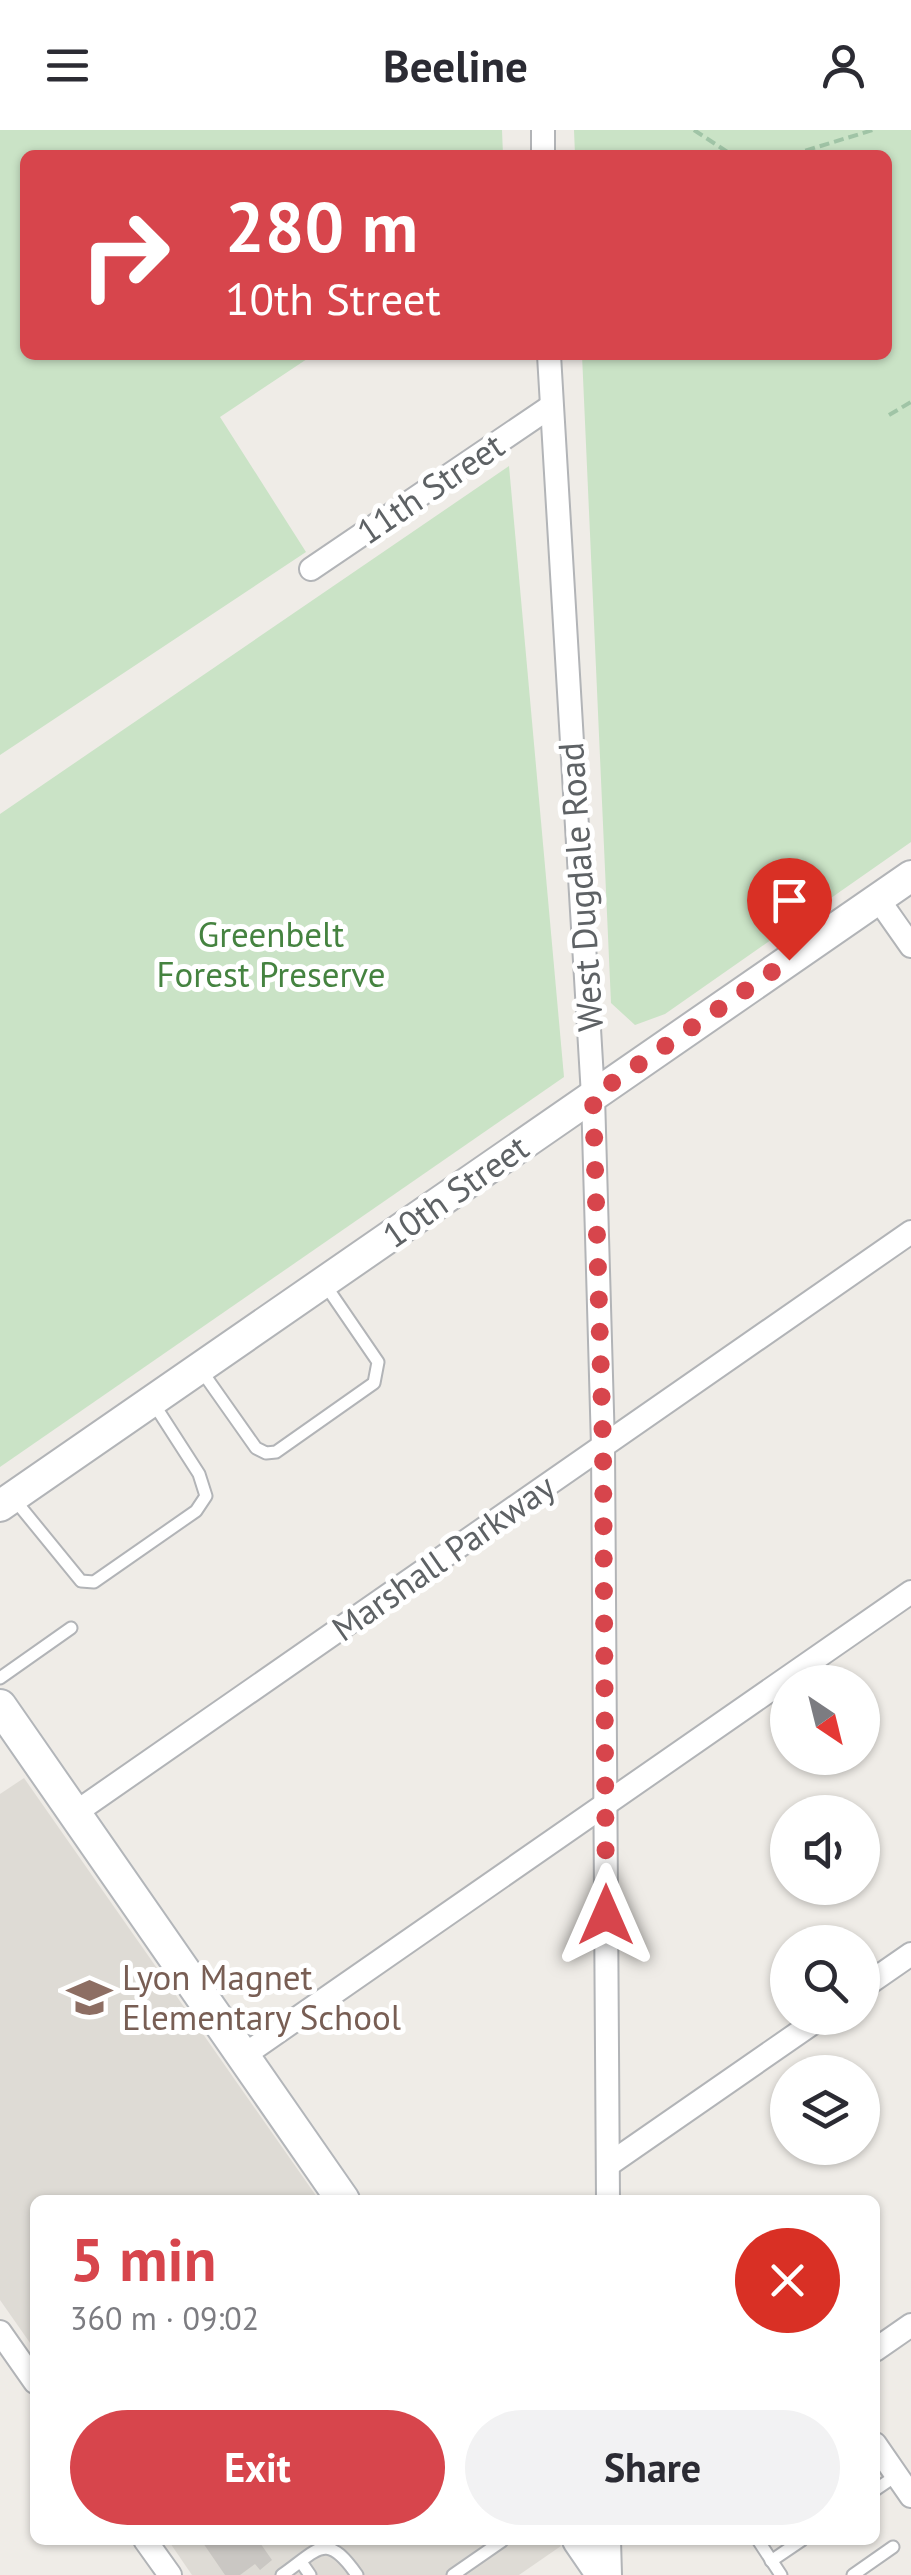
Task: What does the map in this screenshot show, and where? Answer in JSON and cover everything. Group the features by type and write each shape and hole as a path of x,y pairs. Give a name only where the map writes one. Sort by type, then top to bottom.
{"main road":[{"path":"0,1706 340,2195"},
{"path":"583,2545 606,2575"}],"street":[{"name":"West Dugdale Road","path":"549,360 593,1096 603,1446 608,2195"},
{"name":"11th Street","path":"311,568 550,407"},
{"name":"10th Street","path":"6,1501 911,876"},
{"path":"878,898 911,946"},
{"name":"Marshall Parkway","path":"75,1813 911,1232"},
{"path":"243,2056 911,1592"},
{"path":"880,1979 907,1965"},
{"path":"608,2165 795,2035"},
{"path":"880,2347 911,2325"},
{"path":"0,2332 30,2375"},
{"path":"880,2451 911,2496"},
{"path":"149,2545 170,2575"},
{"path":"606,2575 609,2545"}],"lane":[{"path":"200,1368 256,1448 276,1452 374,1384 379,1373 378,1362 324,1282"},
{"path":"6,1501 81,1581 94,1582 196,1511 206,1496 199,1474 152,1401"},
{"path":"0,1678 72,1628"},
{"path":"880,2487 897,2475"},
{"path":"453,2575 495,2545"},
{"path":"761,2545 781,2575"},
{"path":"771,2561 795,2545"},
{"path":"282,2575 320,2548 330,2547 341,2552 357,2575"},
{"path":"853,2575 893,2547"},
{"path":"301,2562 310,2575"}],"path":[{"path":"694,130 724,150"},
{"path":"807,150 872,130"},
{"path":"889,414 911,402"}],"shaded area":[{"name":"Lyon Magnet Elementary School","path":"24,1778 316,2195 30,2195 30,2343 0,2300 0,1794"},
{"path":"171,2545 561,2546 519,2575 192,2575"}],"green space":[{"path":"0,130 502,130 503,150 20,150 20,360 306,360 220,417 306,552 0,755"},
{"path":"574,130 911,130 911,842 665,1014 635,1025 611,1003 582,360 892,360 892,150 575,150"},
{"name":"Greenbelt Forest Preserve","path":"509,466 564,1077 0,1467 0,814"}],"building":[{"path":"204,2545 262,2545 272,2560 260,2570 255,2564 240,2575 225,2575"}],"place":[{"name":"Lyon Magnet Elementary School","path":"89,1997"}],"route":[{"path":"606,1915 603,1446 593,1096 789,960"}]}
